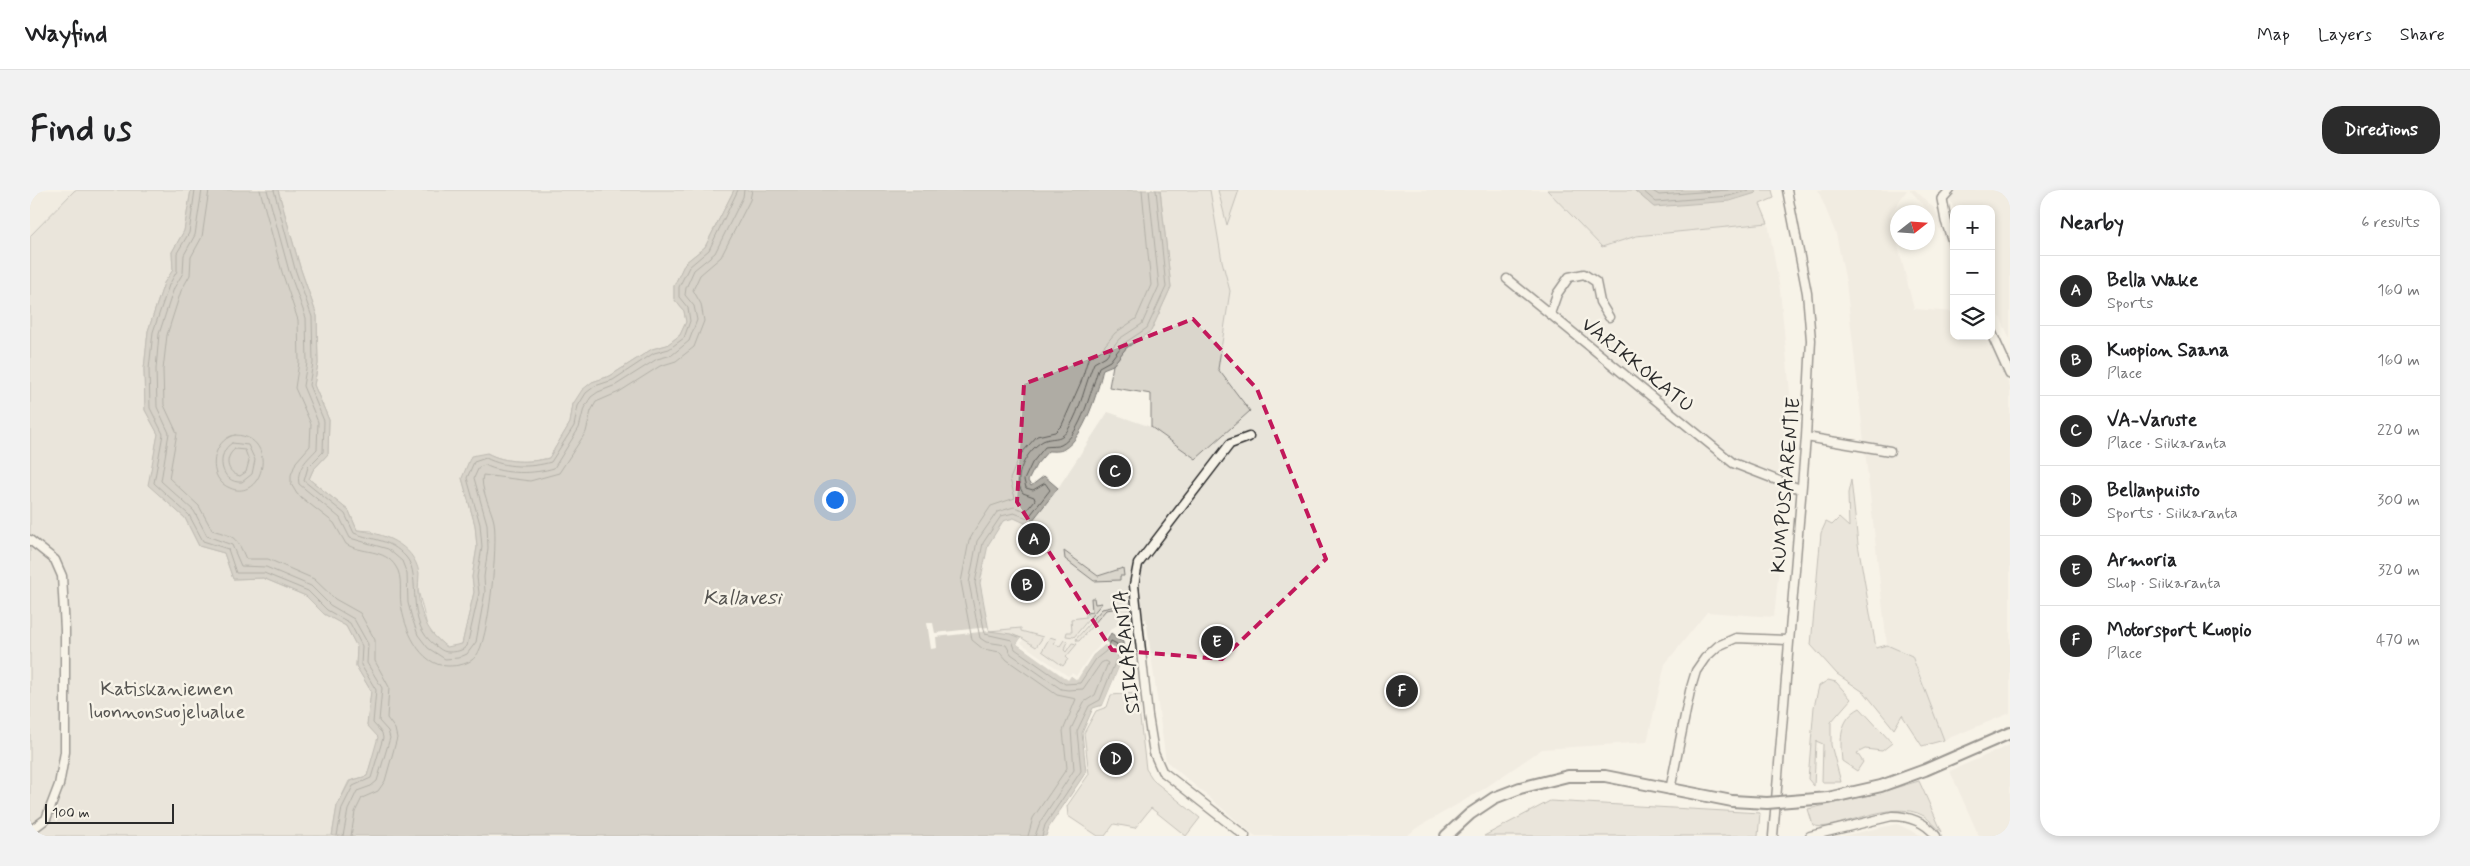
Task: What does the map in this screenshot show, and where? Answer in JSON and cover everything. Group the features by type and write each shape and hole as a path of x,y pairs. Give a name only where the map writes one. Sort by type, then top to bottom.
{"main road":[{"path":"1446,836 1470,814 1494,798 1520,788 1568,776 1605,776 1732,801 1775,803 1828,798 1880,786 1925,770 2010,733"}],"street":[{"name":"KUMPUSAARENTIE","path":"1773,836 1800,489 1806,437 1811,340 1809,310 1787,190"},
{"path":"1950,190 1942,199 1950,232"},
{"name":"VARIKKOKATU","path":"1610,317 1600,302 1596,282 1584,274 1569,278 1557,294 1550,314 1733,463 1800,489"},
{"path":"1507,279 1550,314"},
{"path":"1995,340 2010,374"},
{"name":"SIIKARANTA","path":"1245,836 1162,771 1158,764 1148,716 1134,585 1138,564 1230,444 1249,437"},
{"path":"1806,437 1890,451"},
{"path":"30,540 55,560 62,576 65,630 63,760 59,785 46,819 30,831"},
{"path":"1670,790 1690,691 1696,672 1705,658 1718,646 1736,638 1788,640"},
{"path":"1810,836 1822,835 1892,816 1902,816 1922,823 1936,836"}],"highlighted area":[{"path":"1193,319 1257,389 1326,559 1222,659 1112,650 1017,502 1024,384"}],"shaded area":[{"path":"30,190 75,190 30,236"},
{"path":"1210,190 1547,190 1602,247 1636,236 1768,223 1780,290 1792,413 1778,460 1784,516 1774,617 1707,612 1665,664 1647,742 1542,749 1482,790 1415,829 1407,836 1255,836 1166,761 1146,619 1121,623 1111,629 1076,679 1068,680 989,631 980,583 988,545 1003,521 1014,518 1029,525 1058,488 1108,412 1151,427 1196,459 1218,369 1230,291 1222,261"},
{"path":"1818,190 1907,190 1896,205 1890,205 1890,250 1899,250 1914,309 1950,312 1950,340 1991,340 2010,388 2010,713 1944,740 1912,656 1887,645 1846,282 1836,234"},
{"path":"1910,190 1915,190 1931,205 1923,205"},
{"path":"1956,190 2010,190 2010,339 1995,305 1995,205 1952,205 1949,197"},
{"path":"1935,209 1950,245 1950,254 1935,218"},
{"path":"2010,745 2010,836 1979,836 1950,771"},
{"path":"1897,824 1922,836 1843,836"}],"green space":[{"name":"Katiskaniemen luonnonsuojelualue","path":"75,190 191,190 184,231 172,252 173,270 164,283 148,331 144,369 145,410 158,434 149,485 185,518 199,546 224,553 233,579 263,578 306,596 324,614 346,626 357,647 356,666 371,691 367,725 379,737 367,776 349,781 337,806 332,836 30,836 30,236"},
{"path":"278,190 734,190 705,247 685,263 674,286 674,299 684,311 686,322 680,335 667,345 652,349 610,376 592,382 573,404 570,423 549,458 534,461 518,461 502,459 487,453 462,478 475,525 477,547 472,577 474,592 462,644 447,648 428,630 418,590 372,531 357,530 349,511 309,479 313,470 328,454 329,420 314,385 318,364 317,316 300,267"},
{"path":"1160,190 1210,190 1222,261 1230,291 1218,369 1250,411 1196,459 1151,427 1151,394 1109,387 1113,365 1126,348 1151,331 1171,287"},
{"path":"1218,190 1239,190 1227,225"},
{"path":"1547,190 1634,190 1654,207 1756,193 1754,190 1772,190 1774,198 1760,204 1768,223 1636,236 1602,247"},
{"path":"1851,480 1858,544 1876,648 1887,645 1912,656 1944,740 1922,746 1902,715 1894,729 1865,693 1837,674 1811,645 1821,533 1826,522 1832,525 1839,518 1849,527 1848,493"},
{"path":"1064,551 1098,576 1123,568 1124,576 1120,576 1120,580 1094,581 1065,559"},
{"path":"1091,598 1094,598 1095,604 1102,603 1074,637 1066,636 1067,632 1072,632 1071,619 1086,617 1086,613 1092,612"},
{"path":"1116,606 1113,609 1106,610 1077,641 1076,639 1102,609"},
{"path":"1021,628 1021,631 1043,637 1036,647 1022,638 989,631"},
{"path":"1050,637 1056,639 1054,644 1060,646 1064,640 1068,642 1064,650 1066,652 1072,643 1077,644 1066,657 1068,659 1063,666 1042,651"},
{"path":"1828,680 1836,682 1851,699 1831,722 1831,745 1841,782 1822,782 1823,744 1816,741 1814,786 1808,779 1814,707 1819,686"},
{"path":"1137,693 1146,769 1154,781 1200,818 1186,836 1151,808 1135,828 1114,824 1105,836 1098,836 1068,816 1067,806 1089,774 1084,733 1096,711 1107,707 1111,695"},
{"path":"1860,708 1892,743 1882,751 1865,749 1857,753 1863,762 1857,771 1842,761 1841,738 1848,718"},
{"path":"1919,781 1942,832 1924,816 1910,811 1895,810 1833,825 1822,827 1813,825 1808,809 1867,796"},
{"path":"1550,801 1760,813 1758,836 1484,836"}],"water":[{"name":"Kallavesi","path":"191,190 278,190 300,267 317,316 318,364 314,385 329,420 328,454 313,470 309,479 349,511 357,530 386,537 404,547 411,554 419,573 418,592 423,616 430,630 447,647 462,644 474,592 472,577 477,547 475,525 462,478 471,456 487,453 502,459 518,461 534,461 549,458 570,423 573,404 582,390 592,382 610,376 652,349 667,345 680,335 686,322 684,311 674,299 674,286 685,263 705,247 734,190 1160,190 1171,287 1151,331 1126,348 1113,365 1103,369 1089,413 1078,435 1061,451 1048,451 1036,465 1028,481 1031,486 1044,476 1058,488 1029,525 1014,518 1003,521 988,545 980,583 989,631 1011,634 1021,638 1017,644 1068,679 1071,676 1077,679 1093,655 1105,645 1111,633 1123,642 1124,655 1103,705 1093,708 1082,733 1086,772 1049,827 1046,836 332,836 337,806 350,781 367,776 378,737 367,725 371,691 356,666 357,647 346,626 324,614 306,596 263,578 233,579 224,553 199,546 185,518 148,485 158,434 145,410 144,369 148,331 164,283 173,270 172,252 184,231"},
{"path":"1634,190 1754,190 1756,193 1730,201 1654,207"}],"pier":[{"path":"927,623 933,623 935,633 988,627 989,631 936,637 937,648 931,649"},
{"path":"1021,638 1023,640 1021,643 1068,676 1072,673 1076,676 1091,654 1102,644 1103,639 1126,656 1106,706 1103,705 1122,660 1105,645 1093,655 1077,680 1071,676 1068,680 1017,644"}],"place":[{"name":"VA-Varuste","path":"1115,471"},
{"name":"Bella Wake","path":"1034,539"},
{"name":"Kuopion Saana","path":"1027,585"},
{"name":"Armoria","path":"1217,642"},
{"name":"Motorsport Kuopio","path":"1402,691"},
{"name":"Bellanpuisto","path":"1116,759"}]}
